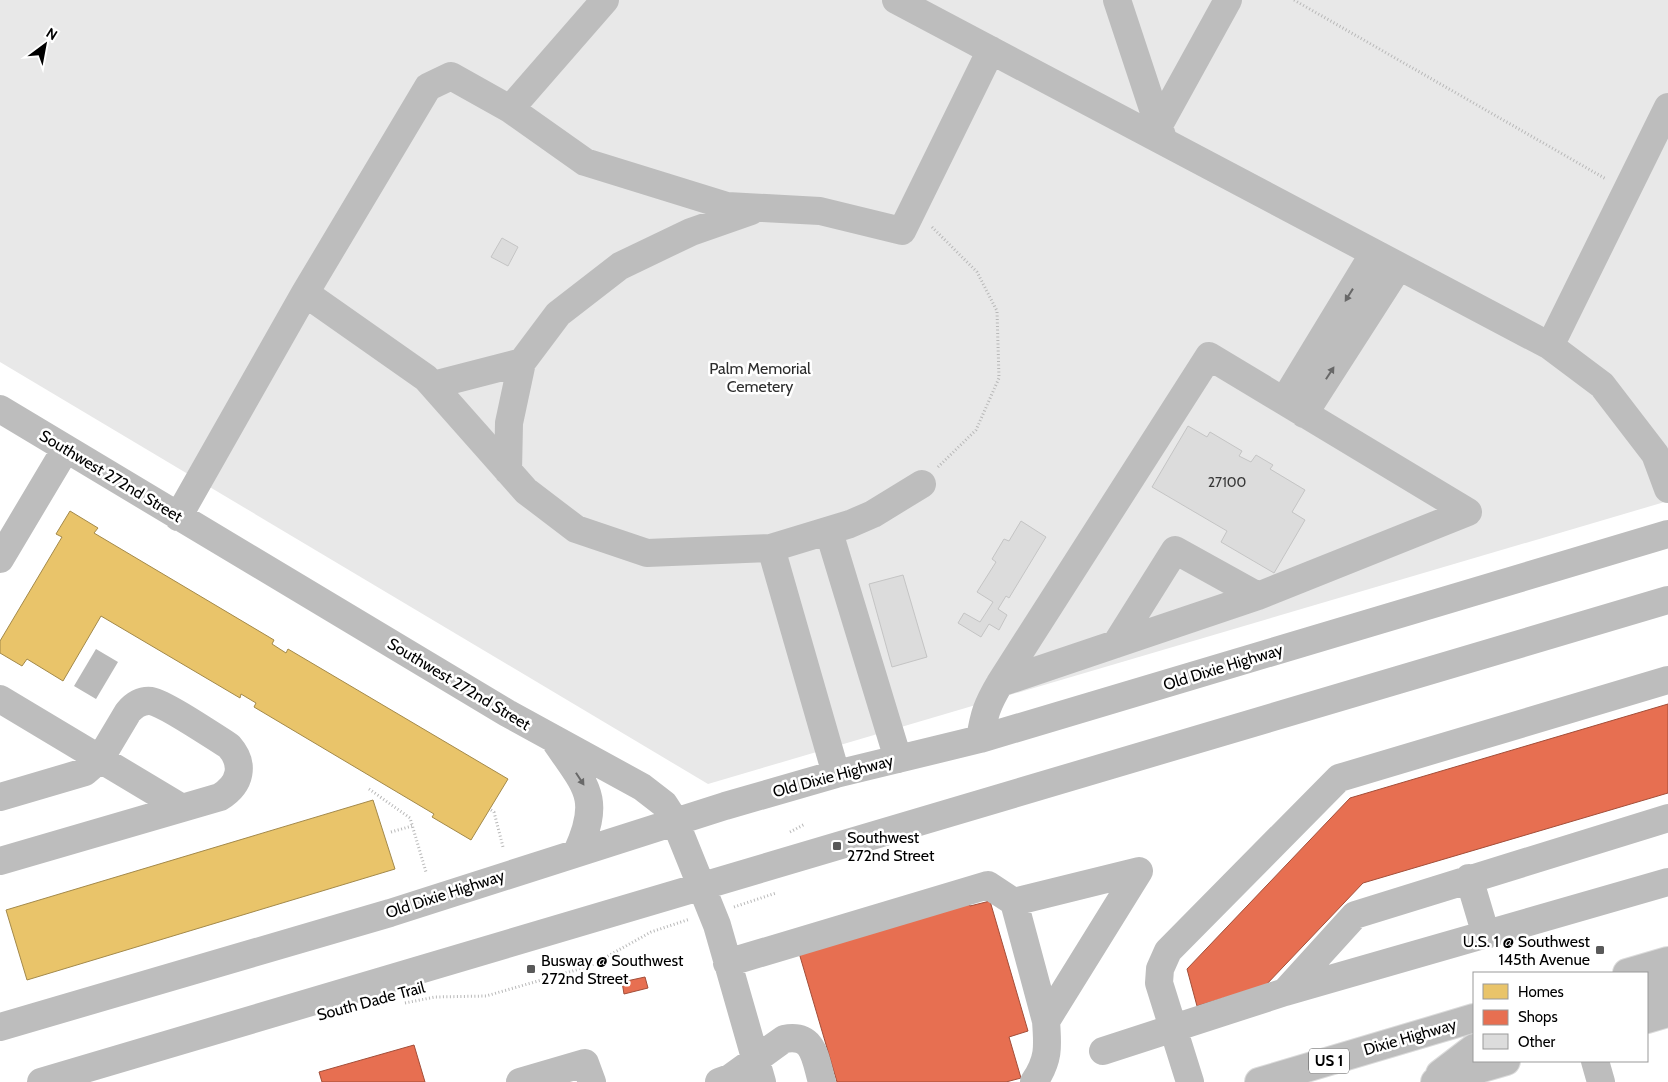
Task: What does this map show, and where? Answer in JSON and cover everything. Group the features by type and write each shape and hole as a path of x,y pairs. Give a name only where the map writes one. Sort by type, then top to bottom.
{"main road":[{"path":"510,109 605,0"},
{"path":"896,0 1159,135 1374,253 1550,346 1602,385 1655,454 1668,489"},
{"path":"1117,0 1159,135"},
{"path":"1159,135 1228,0"},
{"path":"178,517 305,293 428,87 451,76 510,109 585,162 727,206 820,211 902,231 991,50"},
{"path":"1550,346 1668,107"},
{"path":"508,471 509,423 522,362 558,314 620,266 691,232 760,208"},
{"path":"1294,407 1374,253"},
{"path":"1294,407 1399,266"},
{"path":"305,293 426,378 526,491 576,529 647,554 771,548 829,532 873,514 922,484"},
{"path":"980,739 985,709 1000,683 1208,356 1468,512 1258,596 1000,683"},
{"path":"433,385 522,362"},
{"name":"Southwest 272nd Street","path":"0,410 553,739 642,787 664,804 675,821 717,925 759,1071"},
{"path":"0,558 65,450"},
{"path":"829,532 898,760"},
{"name":"Old Dixie Highway","path":"0,1027 390,913 675,821 836,774 980,739 1668,534"},
{"path":"771,548 836,774"},
{"path":"1116,644 1175,550 1258,596"},
{"path":"42,1082 1668,600"},
{"path":"1190,1082 1159,983 1160,968 1168,950 1339,778 1668,680"},
{"path":"0,699 182,808"},
{"path":"0,797 85,772 100,759 128,712 133,706 141,702 160,704 229,746 236,754 240,764 236,783 220,797 0,861"},
{"path":"553,739 585,786 589,798 590,820 577,852"},
{"path":"1286,992 1355,915 1469,878 1668,818"},
{"path":"1014,902 1139,871 1046,1021"},
{"path":"1469,878 1486,934"},
{"path":"1104,1051 1286,992 1668,882"},
{"path":"727,963 988,885 1014,902 1046,1021 1048,1049 1042,1070 1034,1082"},
{"path":"1630,972 1668,961"},
{"path":"1648,992 1668,986"},
{"path":"1648,1019 1668,1013"},
{"name":"Dixie Highway","path":"1259,1082 1473,1018"},
{"path":"1648,1019 1668,1026"},
{"path":"719,1082 759,1071 784,1039 797,1038 806,1041 812,1048 822,1082"},
{"path":"1428,1082 1473,1049"},
{"path":"1434,1082 1503,1062"},
{"path":"1595,1062 1601,1082"},
{"path":"520,1082 584,1063 592,1082"}],"path":[{"path":"1294,0 1627,190"},
{"path":"913,208 977,272 997,311 999,368 999,378 976,430 922,484"},
{"path":"369,789 410,818 426,872"},
{"path":"491,810 494,812 503,847"},
{"path":"391,832 412,826"},
{"name":"South Dade Trail","path":"403,1003 435,997 491,995 590,966 652,932 695,917"}],"green space":[{"name":"Palm Memorial Cemetery","path":"0,0 1668,0 1668,501 708,784 0,362"}],"shaded area":[{"path":"96,649 118,662 96,699 74,686"}],"building: Homes":[{"path":"70,511 98,528 94,533 274,640 272,644 286,653 288,649 508,779 471,840 432,817 434,814 254,707 256,703 241,694 240,698 101,616 63,681 27,659 22,666 0,653 0,641 62,537 56,534"},
{"path":"373,800 395,869 27,980 6,910"}],"building: Shops":[{"path":"1668,704 1668,793 1363,883 1265,986 1197,1006 1187,969 1350,798"},
{"path":"967,897 970,906 990,901 1028,1031 1009,1037 1021,1078 1006,1082 837,1082 797,946"},
{"path":"645,977 648,988 624,994 622,982"},
{"path":"414,1045 425,1082 322,1082 319,1072"}],"building: Other":[{"path":"502,238 518,247 508,266 491,257"},
{"path":"1188,426 1207,437 1210,432 1242,451 1239,456 1251,462 1256,455 1273,465 1270,469 1305,490 1292,512 1305,520 1274,573 1221,542 1227,531 1152,487"},
{"path":"1021,521 1046,537 1009,598 1006,596 998,609 1007,615 999,630 989,624 981,637 958,623 964,613 980,622 993,602 977,592 996,562 992,559 1004,539 1009,541"},
{"path":"903,575 927,657 892,667 869,584"}],"place":[{"name":"Southwest 272nd Street","path":"837,846"},
{"name":"U.S. 1 @ Southwest 145th Avenue","path":"1600,950"},
{"name":"Busway @ Southwest 272nd Street","path":"531,969"}]}
